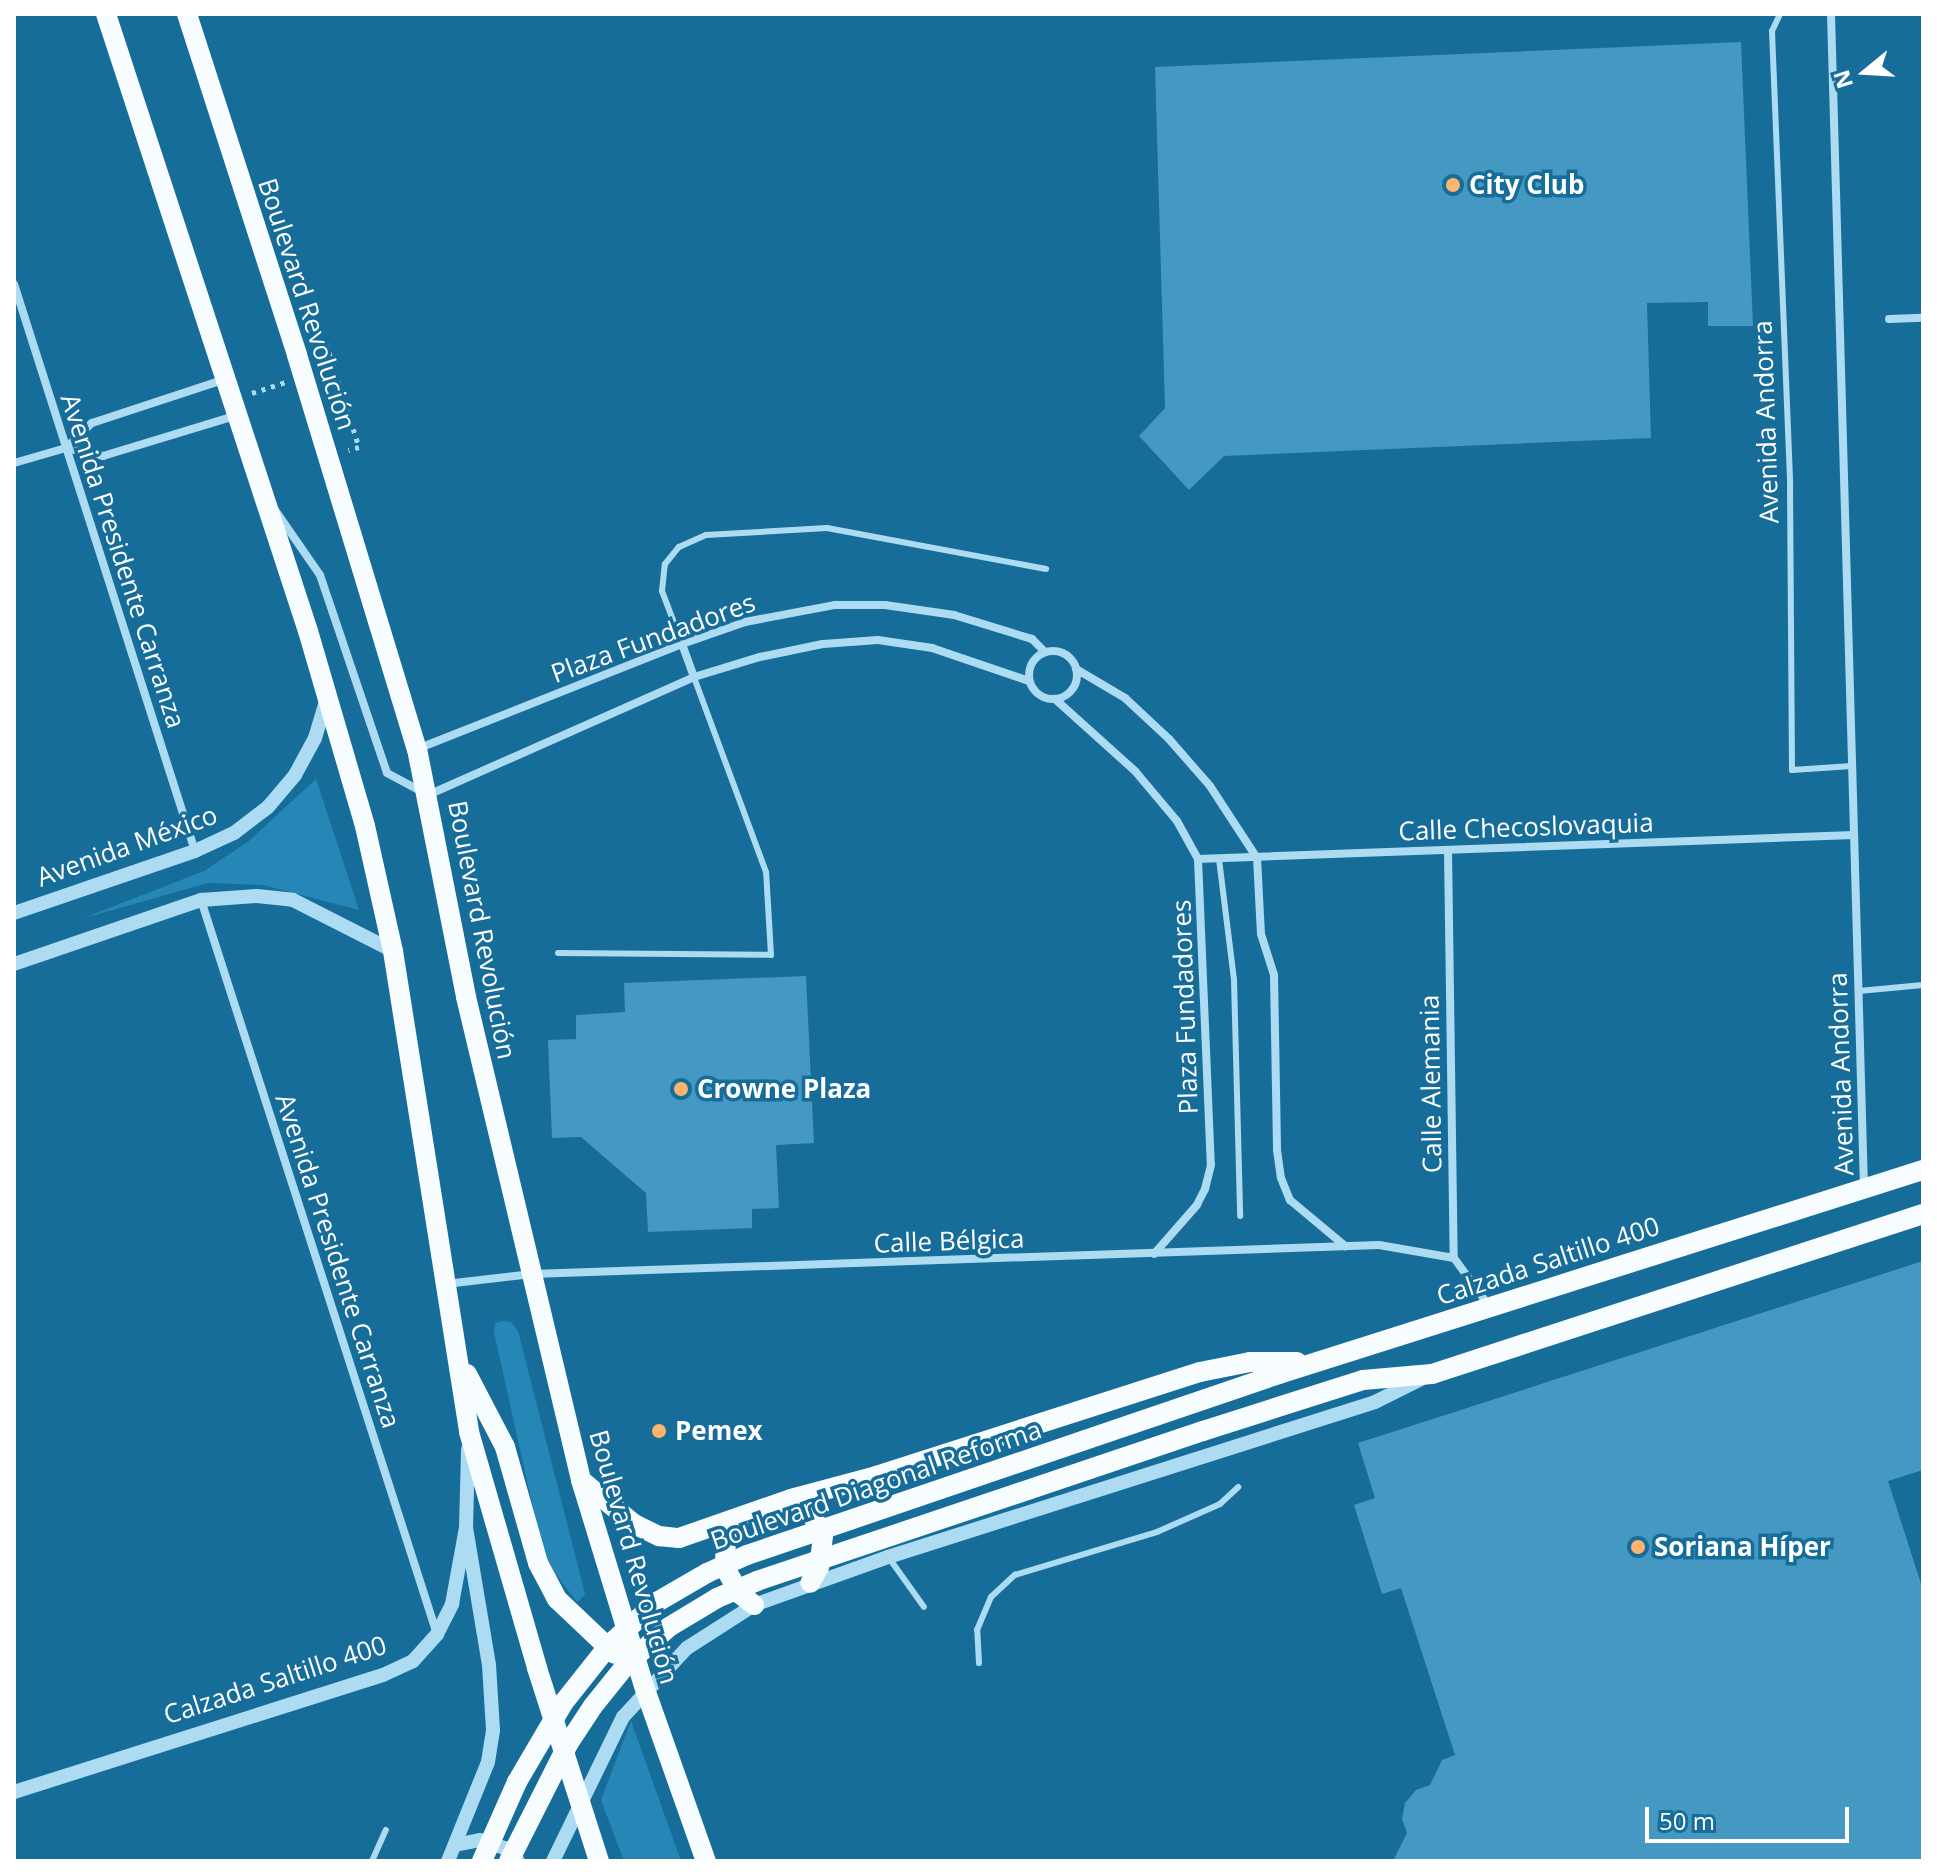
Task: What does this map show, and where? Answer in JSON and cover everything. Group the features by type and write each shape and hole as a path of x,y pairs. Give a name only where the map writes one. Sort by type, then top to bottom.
{"main road":[{"path":"106,14 223,380 237,407 260,491 365,826 393,951 469,1432 599,1861"},
{"name":"Boulevard Revolución","path":"187,14 301,369 417,749 466,997 581,1480 646,1692 706,1861"},
{"name":"Calzada Saltillo 400","path":"1189,1404 1923,1170"},
{"path":"1432,1374 1923,1214"},
{"path":"459,1360 505,1447 538,1563 557,1599 570,1614 600,1636 646,1692"},
{"path":"581,1480 634,1524 659,1536 679,1538 791,1499 876,1476 1200,1372 1250,1362 1321,1362"},
{"name":"Boulevard Diagonal Reforma","path":"509,1861 568,1744 593,1706 626,1665 669,1627 717,1598 757,1581 1363,1380 1432,1374"},
{"name":"Boulevard Diagonal Reforma","path":"482,1861 517,1782 564,1702 610,1644 657,1602 747,1555 1189,1404"},
{"path":"791,1499 809,1509 823,1536 819,1567 810,1583"},
{"path":"735,1520 726,1536 725,1568 740,1594 754,1605"}],"street":[{"name":"Avenida Andorra","path":"1831,14 1864,1189"},
{"name":"Avenida Presidente Carranza","path":"14,284 195,851"},
{"path":"1889,319 1923,318"},
{"path":"14,463 66,448 92,423 223,380"},
{"path":"66,448 103,456 237,407"},
{"path":"260,491 320,575 387,773 428,795"},
{"name":"Plaza Fundadores","path":"417,749 682,644 745,622 820,607 885,605 954,615 1032,639 1045,652"},
{"name":"Plaza Fundadores","path":"428,795 694,677 760,657 823,644 878,640 932,648 1029,681"},
{"path":"682,644 694,677"},
{"path":"1076,669 1077,677 1070,692 1055,699 1036,693 1029,681 1031,663 1045,652 1062,652 1076,669 1125,698 1169,739 1210,786 1257,858 1261,934 1274,975 1277,1150 1281,1178 1290,1200 1346,1246"},
{"name":"Avenida México","path":"14,913 195,851 234,833 268,807 295,775 315,738 327,697"},
{"name":"Plaza Fundadores","path":"1055,699 1135,771 1177,821 1198,859 1211,1165 1197,1205 1154,1254"},
{"name":"Calle Checoslovaquia","path":"1198,859 1854,835"},
{"name":"Calle Alemania","path":"1448,850 1454,1258"},
{"path":"14,964 201,900 257,896 293,900 393,951"},
{"name":"Avenida Presidente Carranza","path":"201,900 437,1634"},
{"name":"Calle Bélgica","path":"445,1284 532,1274 1379,1245 1454,1258"},
{"path":"1454,1258 1489,1306"},
{"path":"553,1861 623,1717 687,1648 754,1605 888,1557 1375,1402 1432,1374"},
{"path":"448,1861 488,1762 493,1730 489,1665 466,1528 469,1432"},
{"name":"Calzada Saltillo 400","path":"14,1792 383,1675 413,1661 437,1634 452,1604 466,1528"},
{"path":"455,1845 480,1840 505,1848 518,1861"}],"lane":[{"name":"Avenida Andorra","path":"1780,14 1772,31 1790,484 1792,770 1852,766"},
{"path":"682,644 662,591 665,564 679,547 706,535 827,528 1046,569"},
{"path":"558,953 771,955 766,872 694,677"},
{"path":"1219,859 1234,980 1240,1216"},
{"path":"1859,991 1923,985"},
{"path":"979,1663 977,1630 991,1597 1015,1575 1168,1527 1220,1504 1238,1487"},
{"path":"888,1557 924,1607"},
{"path":"372,1861 386,1830"}],"path":[{"path":"319,345 326,343 359,447"},
{"path":"237,407 297,378"}],"shaded area":[{"path":"316,779 359,910 263,885 208,883 81,919 204,871 249,841"},
{"path":"511,1322 518,1331 585,1595 577,1602 554,1572 541,1544 494,1332 495,1323"},
{"path":"631,1721 681,1861 624,1861 601,1800"}],"building":[{"name":"City Club","path":"1741,42 1753,326 1708,326 1708,302 1647,303 1651,438 1224,456 1189,490 1139,436 1165,408 1155,67"},
{"name":"Crowne Plaza","path":"806,976 814,1143 776,1145 779,1208 752,1209 752,1228 648,1232 646,1193 581,1137 552,1138 548,1040 576,1039 576,1015 625,1012 624,983"},
{"name":"Soriana Híper","path":"1923,1261 1923,1470 1888,1481 1923,1590 1923,1861 1393,1861 1407,1833 1402,1819 1405,1803 1416,1790 1430,1785 1442,1760 1455,1755 1401,1588 1382,1594 1354,1505 1375,1498 1358,1443"}],"place":[{"name":"City Club","path":"1453,185"},
{"name":"Crowne Plaza","path":"681,1089"},
{"name":"Pemex","path":"659,1431"},
{"name":"Soriana Híper","path":"1638,1547"}]}
